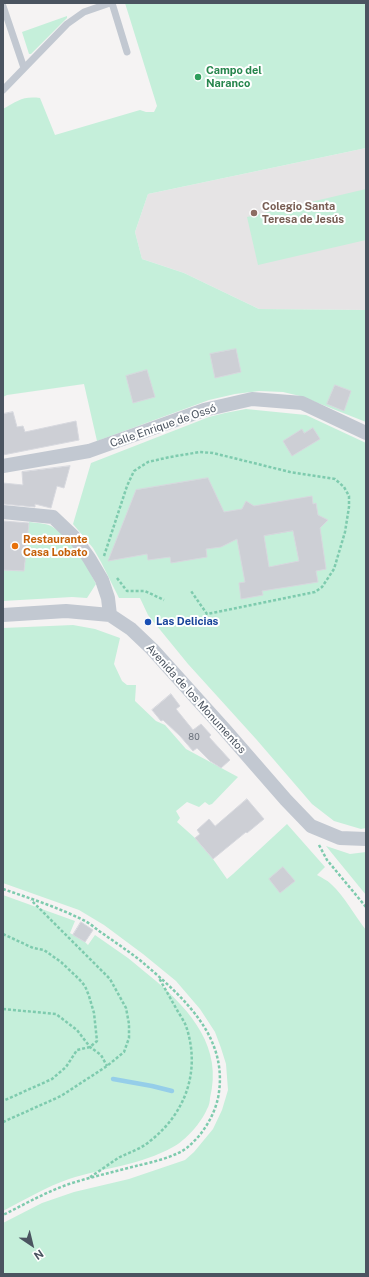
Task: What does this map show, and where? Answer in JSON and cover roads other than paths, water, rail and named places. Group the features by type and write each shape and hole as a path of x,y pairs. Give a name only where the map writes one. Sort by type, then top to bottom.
{"street":[{"name":"Calle Enrique de Ossó","path":"3,466 89,451 204,410 252,399 302,403 366,433"},
{"path":"3,512 53,517 74,537 102,580 108,598 110,615 66,611 3,615"},
{"name":"Avenida de los Monumentos","path":"110,615 131,630 152,649 286,800 311,826 340,838 366,839"}],"lane":[{"path":"3,90 67,24 84,12 111,3 128,52"},
{"path":"4,4 24,68"}],"waterway":[{"path":"113,1079 172,1091"}],"place":[{"name":"Campo del Naranco","path":"198,77"},
{"name":"Colegio Santa Teresa de Jesús","path":"254,213"},
{"name":"Restaurante Casa Lobato","path":"15,546"},
{"name":"Las Delicias","path":"148,622"}]}
